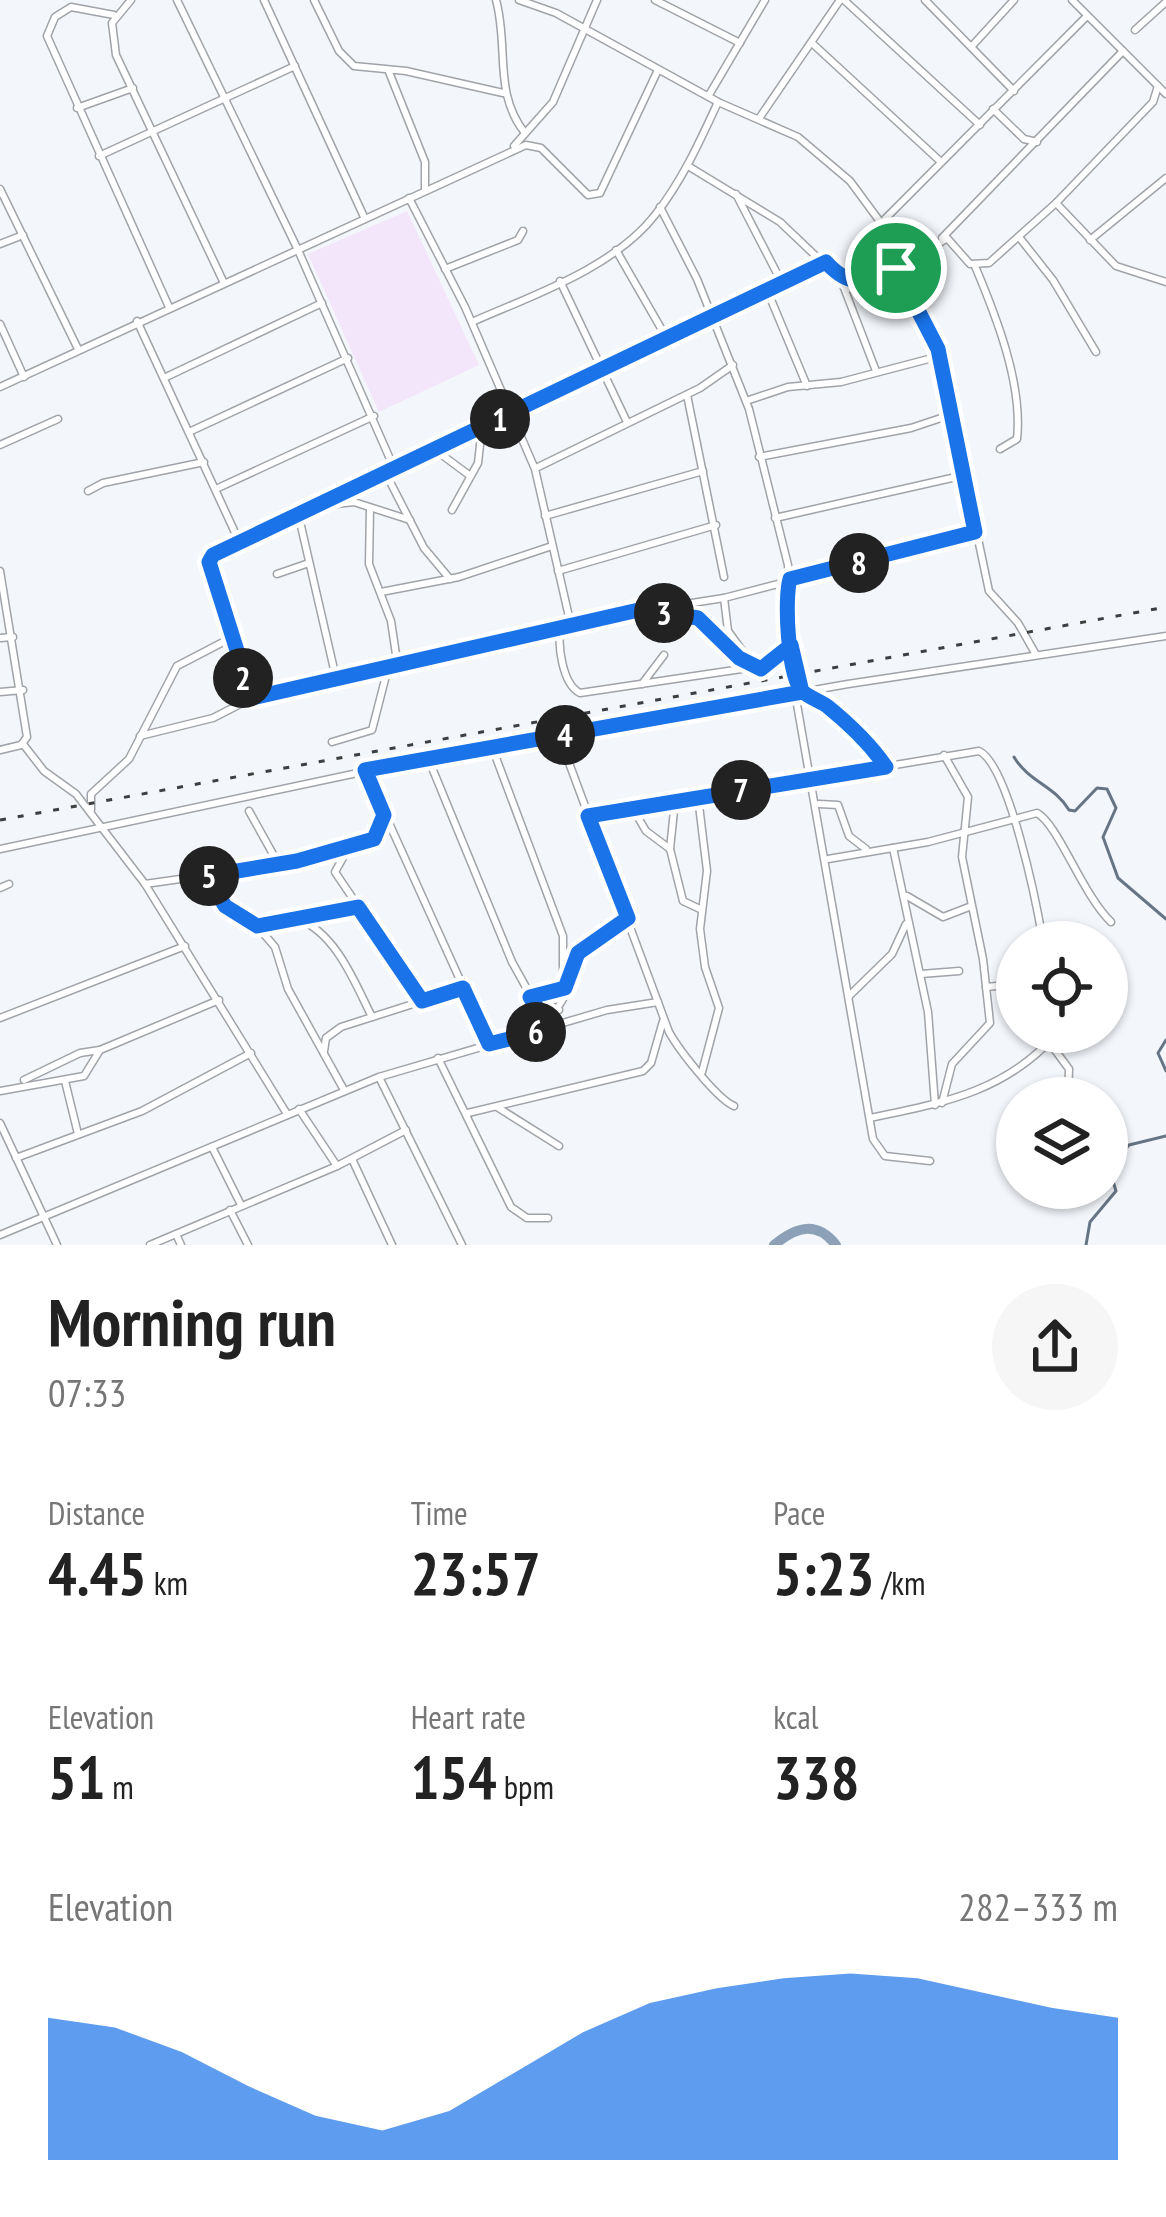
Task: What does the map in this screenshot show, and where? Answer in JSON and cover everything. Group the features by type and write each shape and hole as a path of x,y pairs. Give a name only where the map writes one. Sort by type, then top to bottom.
{"street":[{"path":"130,0 115,15 111,30 116,55 223,281"},
{"path":"177,0 374,416 410,520 450,579"},
{"path":"264,0 365,219"},
{"path":"314,0 344,59 367,70 503,93"},
{"path":"496,0 503,35 503,93 525,134"},
{"path":"519,0 586,28 718,102 760,117 824,156 850,181 881,224 897,270 940,356 993,599 1018,623 1034,653"},
{"path":"511,150 553,102 597,0"},
{"path":"655,0 740,43"},
{"path":"709,96 765,0"},
{"path":"760,117 842,0 980,125"},
{"path":"926,0 1015,91"},
{"path":"934,8 943,0"},
{"path":"972,46 1014,0"},
{"path":"1072,0 1166,94"},
{"path":"1135,31 1162,4 1166,17"},
{"path":"115,15 79,6 49,23 50,47 169,307"},
{"path":"881,224 1087,16"},
{"path":"813,44 941,162"},
{"path":"841,280 862,283 897,270 941,239 1123,51"},
{"path":"99,156 295,66"},
{"path":"0,387 511,150 541,148 582,192 600,193 658,70"},
{"path":"389,72 425,162 424,189"},
{"path":"975,266 989,262 1056,203 1153,102 1158,86"},
{"path":"77,107 133,88"},
{"path":"472,322 616,250 660,207 688,166 718,102"},
{"path":"993,109 1024,139 1036,142"},
{"path":"688,166 735,190 826,262 841,280 876,373"},
{"path":"1089,240 1166,178"},
{"path":"735,190 782,283"},
{"path":"1,195 78,349"},
{"path":"409,198 472,322 536,469 558,571 565,623 559,646 571,690 586,694 771,665 791,645"},
{"path":"1056,203 1116,266 1166,282"},
{"path":"660,207 746,401 790,579 791,645 879,1152 930,1161"},
{"path":"445,269 518,240 523,231"},
{"path":"0,244 23,235"},
{"path":"1018,237 1053,280 1096,352"},
{"path":"941,239 953,242 975,266 993,310 1017,413 1017,439 1000,449"},
{"path":"616,250 666,338"},
{"path":"252,698 209,562 238,539 318,506 826,262"},
{"path":"560,281 627,422"},
{"path":"767,290 807,386"},
{"path":"164,377 322,303"},
{"path":"137,321 238,539"},
{"path":"0,324 24,376"},
{"path":"746,401 940,356"},
{"path":"189,433 348,358"},
{"path":"536,469 687,395 733,364"},
{"path":"687,395 724,577"},
{"path":"759,458 911,428 953,414"},
{"path":"218,488 374,416"},
{"path":"0,445 58,419"},
{"path":"452,511 479,458 482,427"},
{"path":"434,449 470,476"},
{"path":"88,491 103,483 204,462"},
{"path":"544,516 703,471"},
{"path":"773,518 964,476"},
{"path":"318,506 354,502 410,520"},
{"path":"332,742 372,730 393,663 381,592 369,564 370,508"},
{"path":"291,518 301,526 336,678"},
{"path":"558,571 716,524"},
{"path":"140,736 213,718 252,698 393,663 565,623 724,598 975,532"},
{"path":"381,592 450,579 552,546"},
{"path":"277,574 309,562"},
{"path":"0,571 23,690 23,743 105,829 145,884 287,1114"},
{"path":"724,598 728,631 755,667"},
{"path":"643,609 698,618 755,667"},
{"path":"0,848 94,832 350,772 799,692 1166,636"},
{"path":"0,638 13,637"},
{"path":"94,819 92,794 118,773 177,666 230,639"},
{"path":"639,686 664,655"},
{"path":"0,692 23,690"},
{"path":"799,692 824,704 886,767"},
{"path":"559,736 675,1043 702,1072 714,1096 734,1106"},
{"path":"0,750 23,743"},
{"path":"493,747 556,914 567,974 559,1010 546,1027"},
{"path":"588,816 975,750 990,756 1002,776 1011,820 1034,880 1040,921"},
{"path":"939,1104 952,1064 988,1028 986,987 961,833 968,797 944,755"},
{"path":"428,758 546,1027"},
{"path":"365,770 489,1044"},
{"path":"350,772 373,786"},
{"path":"698,797 706,872 700,909 705,967 719,1008 702,1072"},
{"path":"675,801 670,849 680,895 687,905 700,909"},
{"path":"819,804 838,806 851,841 869,851"},
{"path":"632,808 646,831 670,849"},
{"path":"249,811 279,865"},
{"path":"828,859 1037,813 1049,820 1083,892 1110,921"},
{"path":"374,839 384,815"},
{"path":"145,884 279,865 392,836"},
{"path":"334,868 350,845"},
{"path":"893,848 921,974 939,1104"},
{"path":"317,856 334,868 422,1001"},
{"path":"207,876 225,906 257,926 275,947 284,980 344,1090"},
{"path":"904,893 943,917 970,906"},
{"path":"257,926 358,907"},
{"path":"567,974 587,944 628,918"},
{"path":"298,919 319,931 339,956 373,1017"},
{"path":"849,996 892,954 908,921"},
{"path":"0,1018 184,946"},
{"path":"921,974 959,970"},
{"path":"986,987 996,986"},
{"path":"324,1055 332,1031 463,988"},
{"path":"532,996 565,988"},
{"path":"532,996 559,1010"},
{"path":"0,1091 80,1053 100,1050 219,1000"},
{"path":"0,1235 379,1077 546,1027 658,1002"},
{"path":"468,1114 643,1071 651,1063 664,1019"},
{"path":"16,1084 65,1081 88,1073 100,1050"},
{"path":"16,1158 168,1099 251,1053"},
{"path":"870,1118 939,1104 994,1085 1034,1053"},
{"path":"438,1058 513,1210 527,1218 548,1218"},
{"path":"379,1077 462,1245"},
{"path":"65,1081 78,1134"},
{"path":"497,1107 559,1146"},
{"path":"298,1109 337,1166"},
{"path":"0,1124 57,1245"},
{"path":"151,1245 337,1166 406,1130"},
{"path":"212,1147 242,1205"},
{"path":"352,1159 392,1245"},
{"path":"230,1210 248,1245"},
{"path":"176,1234 181,1245"}],"shaded area":[{"path":"407,211 479,365 379,412 308,254"}],"waterway":[{"path":"1014,757 1069,810 1075,811 1097,788 1107,789 1116,808 1103,837 1118,878 1166,919"},
{"path":"1166,1040 1158,1053 1166,1071"},
{"path":"1086,1245 1090,1222 1116,1191 1109,1168 1129,1145 1166,1136"},
{"path":"774,1245 806,1229 822,1232 836,1245"}],"railway":[{"path":"0,820 1166,607"}],"route":[{"path":"896,268 871,281 852,283 841,280 826,262 318,506 238,539 213,555 209,562 215,596 252,698 291,693 397,662 643,609 698,618 739,658 761,669 791,645 794,674 802,692 365,770 384,815 374,839 297,861 207,876 225,906 257,926 358,907 422,1001 463,988 489,1044 544,1030 548,1025 530,997 565,988 578,953 628,918 588,816 886,767 824,704 802,692 794,674 787,595 790,579 975,532 938,349 896,268"}]}
